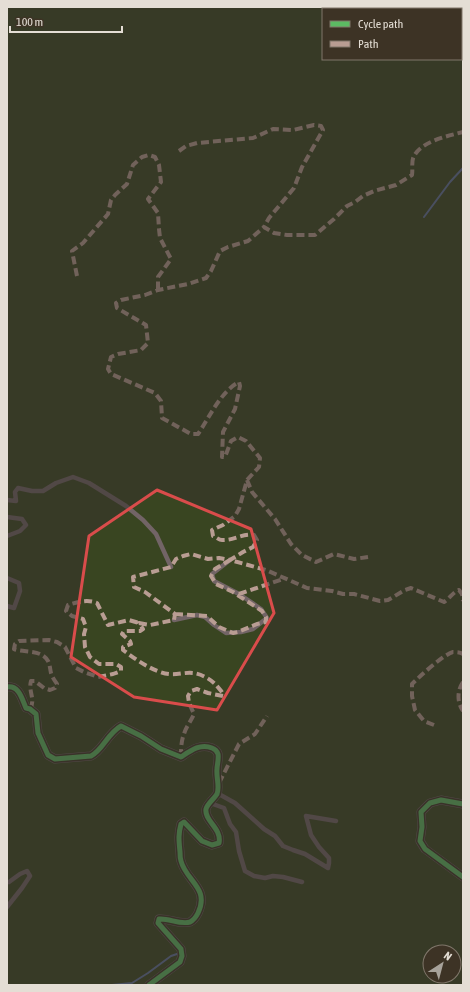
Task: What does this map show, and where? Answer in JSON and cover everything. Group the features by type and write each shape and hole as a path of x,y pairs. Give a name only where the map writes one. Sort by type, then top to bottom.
{"street":[{"path":"7,686 15,687 26,708 30,709 36,714 38,733 48,755 55,759 91,756 96,754 109,736 121,726 141,736 161,749 181,757 196,747 206,746 215,749 218,755 217,794 206,808 206,816 217,830 220,838 219,843 212,845 202,841 184,822 181,824 178,835 181,861 184,868 200,891 202,899 200,908 192,921 186,923 165,918 159,919 158,923 181,949 182,956 180,962 149,985"},
{"path":"463,804 441,800 430,803 421,812 422,827 420,841 425,849 463,877"}],"lane":[{"path":"7,500 16,501 15,492 18,488 32,491 43,490 56,482 73,477 89,483 126,506 143,520 156,534 171,567"},
{"path":"7,517 22,519 26,525 20,531 7,536"},
{"path":"174,620 197,615 205,617 226,633 241,632 253,629 267,618 261,609 239,594 214,581 212,574 230,560"},
{"path":"7,578 19,583 20,591 14,608 7,606"},
{"path":"217,794 235,803 274,836 283,846 305,854 328,868 329,858 319,848 311,835 306,816 336,821"},
{"path":"210,803 224,808 230,824 236,832 239,851 244,863 245,871 254,876 265,878 273,876 283,877 302,882"},
{"path":"7,906 30,876 27,871 8,882"}],"highlighted area":[{"path":"157,490 251,529 274,613 217,710 134,697 71,657 89,536"}],"green space":[{"path":"7,7 463,7 463,985 7,985"}],"waterway":[{"path":"424,217 450,182 463,168"},
{"path":"112,985 132,983 171,956 177,954"}],"marked path":[{"path":"179,151 186,146 197,143 253,138 273,129 293,130 314,125 321,126 323,130 302,167 294,188 269,218 264,227"},
{"path":"181,757 183,737 194,714 189,703 188,696 191,691 197,689 208,693 223,695 215,684 203,676 193,673 173,674 160,672 145,665 123,650 123,647 131,644 130,641 122,634 124,631 140,631 143,629 139,623 150,625 174,620 175,614 145,592 134,587 133,577 171,567 176,559 183,556 191,554 208,559 219,558 230,560 253,547 257,540 254,535 221,540 213,536 212,530 223,525 235,516 239,509 247,480 259,467 260,458 246,441 238,437 231,441 225,457 222,457 223,432 235,409 240,386 239,382 221,398 198,434 191,434 162,418 161,401 155,393 111,374 108,369 111,357 118,354 141,350 148,343 146,325 117,308 116,303 121,300 188,284 206,278 211,271 220,251 248,241 264,227 274,233 287,235 315,235 347,206 363,196 374,191 396,185 412,175 413,158 423,146 443,137 463,132"},
{"path":"77,276 72,251 83,243 108,214 111,200 127,184 133,165 142,157 149,155 155,157 159,165 161,182 148,199 158,213 160,238 171,259 158,277 158,290"},
{"path":"247,480 252,492 275,519 291,544 302,555 316,562 334,554 354,559 368,557"},
{"path":"175,614 207,616 219,627 233,633 266,622 266,617 262,611 233,592 216,584 211,576 215,569 230,560 266,570 307,588 343,594 354,594 380,601 388,600 411,588 444,602 459,590 462,594 463,601"},
{"path":"239,594 286,578"},
{"path":"30,709 32,705 30,689 31,681 35,681 44,688 50,690 55,688 57,684 52,676 49,662 45,657 37,653 14,649 15,644 19,641 49,640 57,642 65,647 76,668 98,677 121,671 121,667 116,664 99,664 90,657 85,647 84,634 86,627 83,619 72,616 66,611 68,605 86,601 97,603 108,625 129,620 139,623"},
{"path":"434,725 424,721 415,710 412,696 412,684 432,666 449,654 453,652 460,652 463,654"},
{"path":"463,682 458,696 463,711"},
{"path":"219,783 239,744 255,734 267,716"}],"cycle path":[{"path":"7,687 17,690 26,708 30,709 36,714 38,733 48,755 55,759 91,756 99,750 112,733 121,726 141,736 161,749 181,757 195,748 203,746 213,748 218,753 218,791 208,805 206,813 218,833 219,843 212,845 202,841 184,822 181,824 179,831 181,861 187,874 199,891 201,904 198,913 190,922 182,923 167,919 159,919 158,923 181,949 182,956 180,962 149,985"},
{"path":"463,804 441,800 430,803 421,812 422,827 420,841 425,849 463,877"}]}
